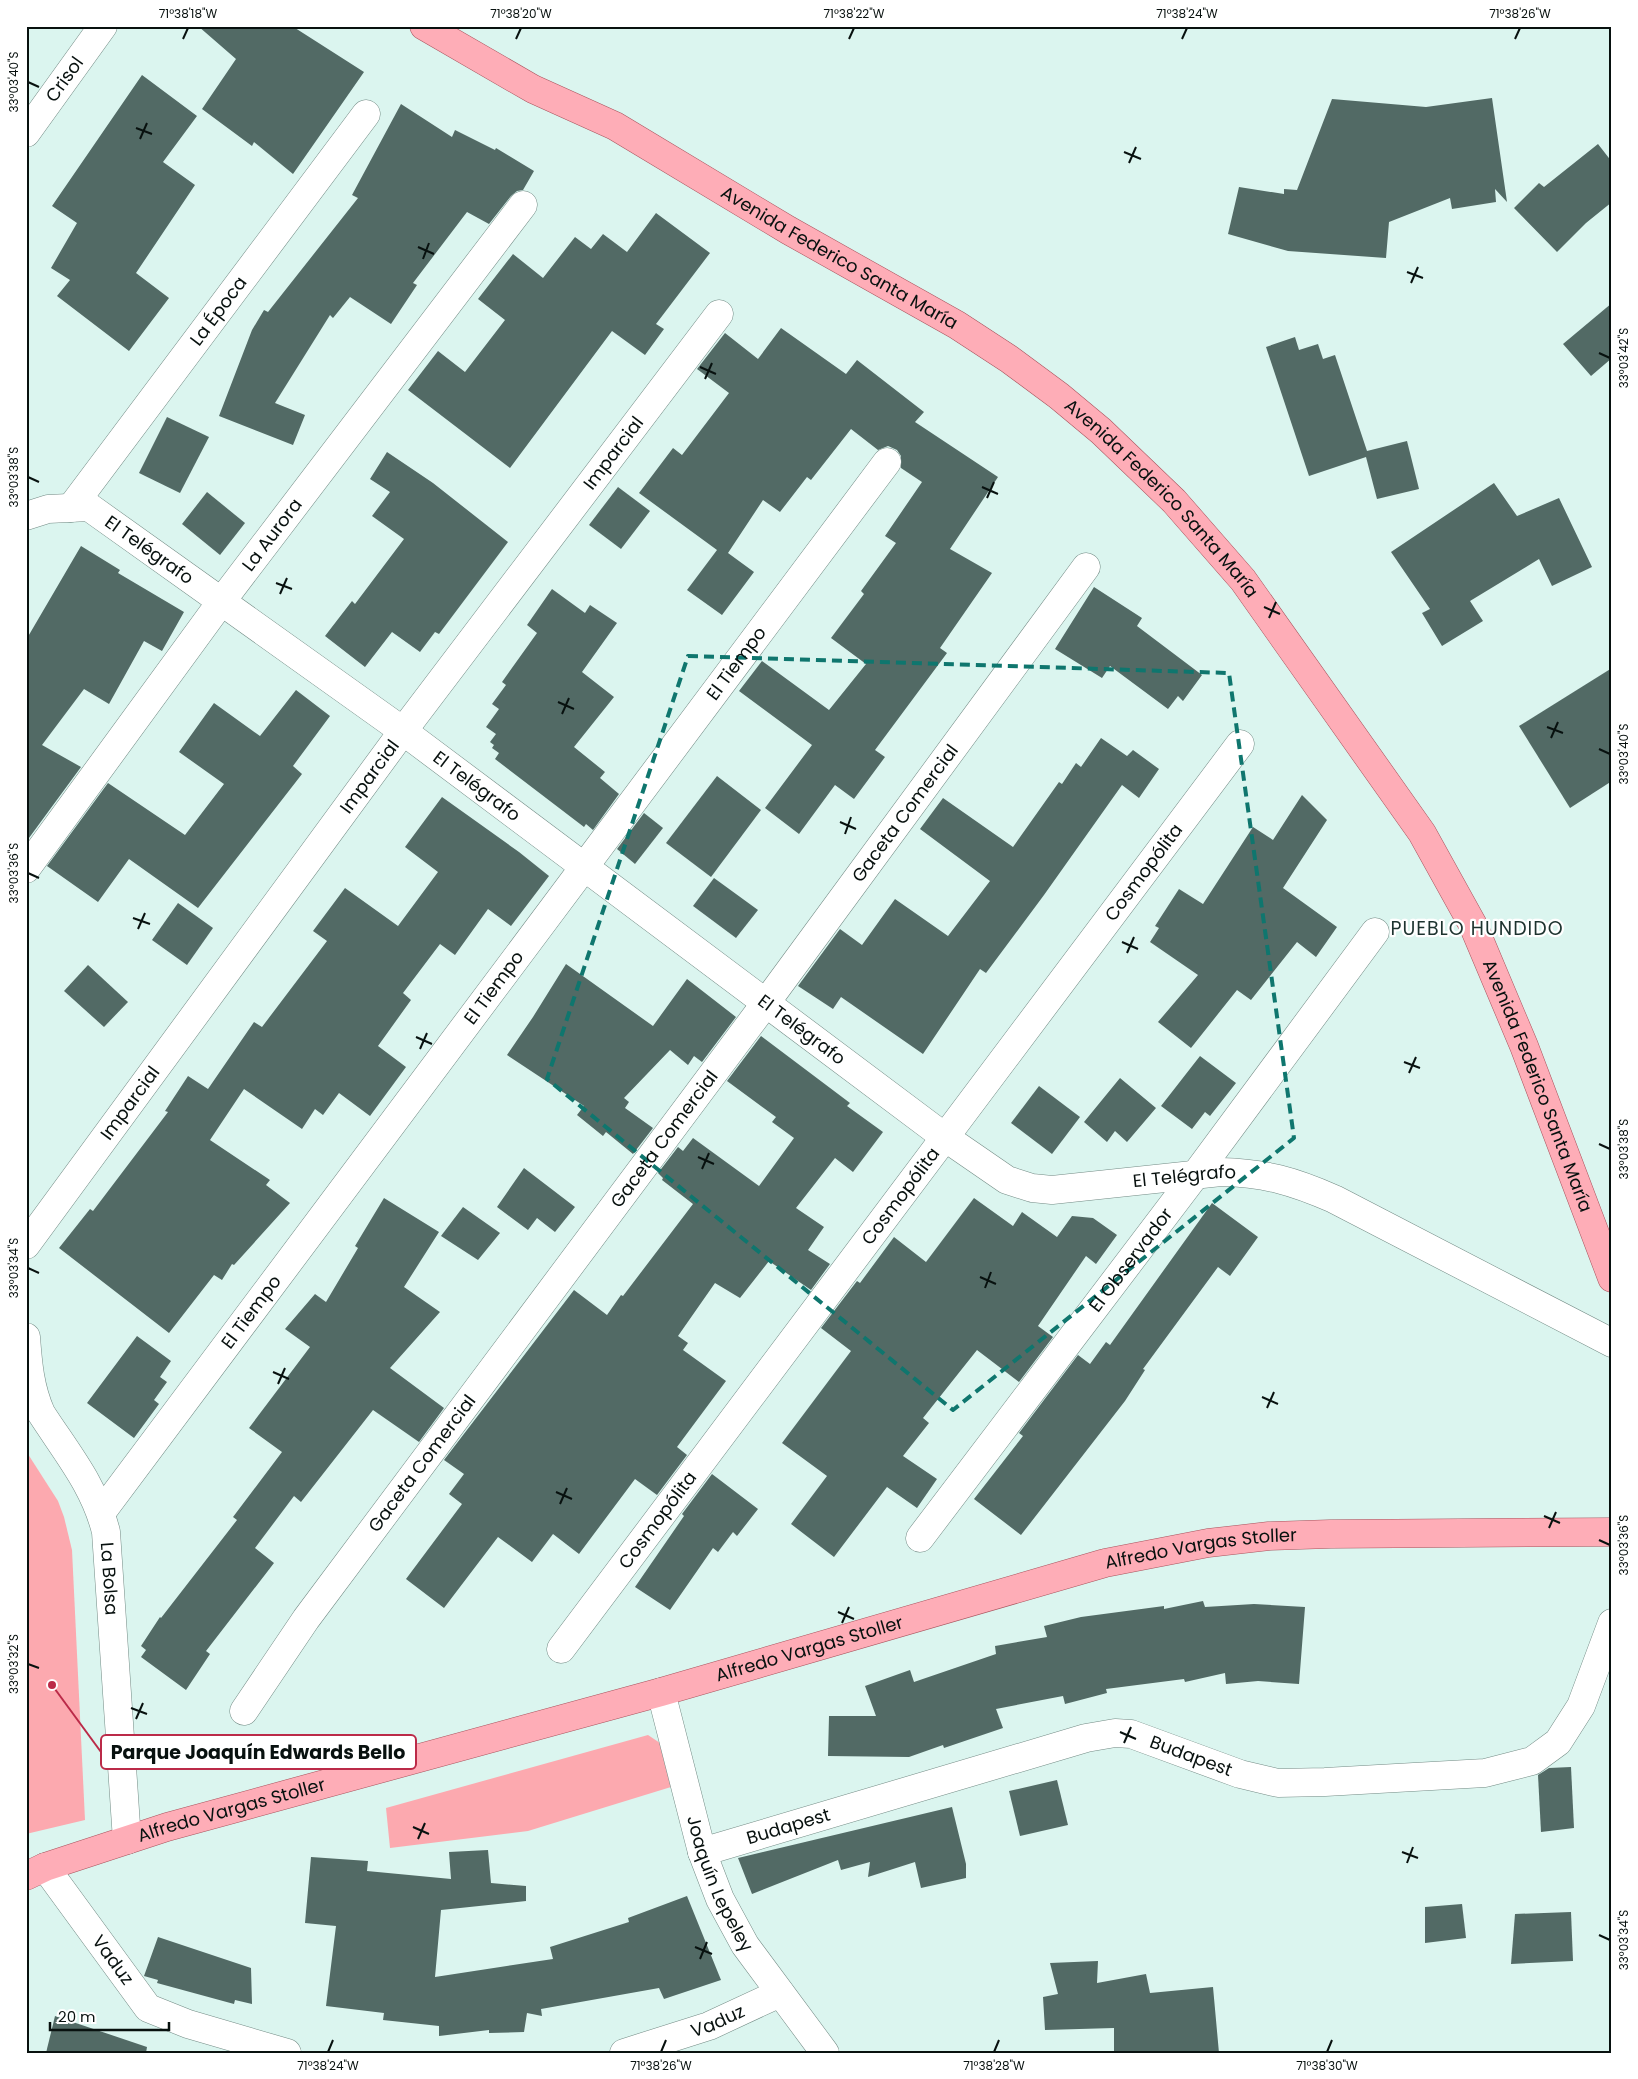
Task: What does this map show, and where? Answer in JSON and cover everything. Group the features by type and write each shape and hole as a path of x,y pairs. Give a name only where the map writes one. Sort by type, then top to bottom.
{"main road":[{"name":"Avenida Federico Santa María","path":"424,26 533,89 615,126 788,230 957,325 1009,359 1059,396 1101,431 1174,502 1244,580 1422,833 1477,934 1524,1046 1612,1278"},
{"name":"Alfredo Vargas Stoller","path":"36,1872 167,1827 661,1692 1105,1563 1208,1543 1269,1536 1612,1532"}],"street":[{"name":"Crisol","path":"26,133 102,26"},
{"name":"La Época","path":"71,508 366,114"},
{"name":"La Aurora","path":"26,869 221,602 523,205"},
{"name":"Imparcial","path":"26,1245 403,731 720,314"},
{"name":"El Tiempo","path":"101,1513 887,462"},
{"name":"El Telégrafo","path":"71,508 89,507 403,731 765,1004 946,1138 1007,1180 1032,1188 1052,1190 1196,1174 1247,1172 1273,1176 1302,1185 1396,1230 1612,1343"},
{"path":"26,516 48,509 71,508"},
{"name":"Gaceta Comercial","path":"244,1711 306,1619 765,1004 1086,566"},
{"name":"Cosmopólita","path":"562,1649 1240,744"},
{"name":"El Observador","path":"920,1538 1196,1174 1375,932"},
{"name":"La Bolsa","path":"26,1337 30,1381 35,1399 41,1413 85,1478 101,1513 108,1552 127,1840"},
{"name":"Budapest","path":"702,1852 1086,1738 1114,1733 1131,1734 1240,1774 1278,1783 1485,1773 1532,1761 1558,1742 1581,1706 1612,1622"},
{"name":"Joaquín Lepeley","path":"661,1692 702,1852 720,1898 745,1945 825,2053"},
{"name":"Vaduz","path":"36,1872 148,2008 188,2024 287,2053"},
{"name":"Vaduz","path":"624,2053 709,2026 780,1993"}],"highlighted area":[{"path":"688,656 1229,673 1294,1138 953,1410 547,1079"}],"shaded area":[{"path":"26,1451 58,1501 72,1550 85,1820 26,1834"},
{"path":"648,1735 660,1743 671,1787 528,1831 390,1848 386,1808"}],"building":[{"path":"198,26 292,26 364,72 293,174 254,142 252,146 202,109 236,59"},
{"path":"142,75 197,116 163,162 195,185 136,273 169,298 129,351 57,296 70,280 51,268 77,223 52,206"},
{"path":"1492,98 1507,202 1495,189 1496,202 1452,209 1450,198 1389,222 1386,258 1288,251 1228,234 1239,187 1284,194 1284,189 1297,190 1332,99 1426,107"},
{"path":"401,104 452,137 455,130 495,150 496,148 534,171 523,190 517,191 511,196 489,224 467,212 413,283 417,285 391,324 350,297 333,318 330,315 275,403 305,415 293,445 219,416 252,330 264,310 268,312 358,198 352,195"},
{"path":"1598,144 1612,162 1612,202 1586,223 1557,252 1514,208 1539,183 1544,187"},
{"path":"656,213 710,253 656,324 664,329 645,355 612,331 510,468 408,390 438,351 465,372 505,320 478,299 513,254 543,278 575,237 591,249 603,234 627,252"},
{"path":"1612,303 1612,358 1591,376 1563,344"},
{"path":"781,328 846,374 857,360 924,412 915,422 998,477 950,549 992,573 940,648 947,653 875,750 885,757 854,799 835,785 799,834 765,808 812,745 739,691 762,661 829,710 866,664 831,638 864,594 861,591 896,543 885,536 922,482 901,468 901,456 897,450 888,446 878,450 851,429 811,480 807,477 780,512 763,500 728,553 754,572 722,615 687,590 717,550 639,493 673,448 682,455 729,393 697,369 725,333 758,359"},
{"path":"1295,337 1299,350 1318,344 1323,359 1335,355 1367,451 1407,441 1419,489 1377,499 1366,457 1309,476 1266,347"},
{"path":"167,417 209,437 180,493 139,473"},
{"path":"387,452 433,483 508,542 439,634 435,632 420,652 392,632 365,667 325,636 352,601 355,604 404,539 372,516 390,492 370,479"},
{"path":"1494,483 1517,516 1559,498 1592,567 1552,586 1539,559 1470,601 1483,621 1442,646 1422,613 1430,609 1391,552"},
{"path":"618,487 650,511 621,549 589,525"},
{"path":"207,492 245,523 220,555 182,524"},
{"path":"81,546 120,570 118,573 184,612 162,651 144,641 109,704 84,689 42,745 81,767 26,842 26,640"},
{"path":"1094,587 1142,618 1137,626 1202,675 1183,701 1178,696 1168,709 1110,666 1102,678 1055,649"},
{"path":"552,589 585,613 590,605 617,623 582,672 614,697 574,747 605,772 600,778 619,794 593,830 586,824 584,827 495,759 499,753 492,748 494,745 490,742 496,734 486,727 499,709 492,704 506,685 502,682 537,633 527,625"},
{"path":"1612,668 1612,781 1570,808 1519,726"},
{"path":"296,690 330,716 293,766 302,774 198,908 129,859 98,902 47,866 108,783 185,835 224,784 179,752 214,703 260,736"},
{"path":"1101,738 1127,756 1133,750 1159,769 1139,798 1122,785 986,973 980,969 923,1054 841,997 833,1009 798,986 840,929 862,945 895,899 948,936 990,881 920,829 943,798 1013,847 1059,782 1062,784 1076,763 1081,767"},
{"path":"717,776 761,810 711,877 666,843"},
{"path":"1302,795 1327,820 1283,888 1337,927 1316,957 1297,942 1251,1000 1237,990 1191,1048 1158,1022 1198,975 1150,942 1159,928 1155,926 1179,889 1203,904 1253,827 1273,840"},
{"path":"442,797 549,876 511,926 488,909 455,955 440,944 403,993 411,1000 378,1046 406,1067 370,1116 339,1093 323,1115 315,1109 302,1129 244,1089 210,1140 270,1180 266,1185 290,1203 234,1265 232,1264 222,1280 214,1275 169,1333 59,1248 90,1209 93,1211 168,1112 165,1111 188,1076 208,1089 254,1022 262,1027 327,941 313,931 345,888 398,926 438,872 405,847"},
{"path":"644,813 663,828 635,864 617,849"},
{"path":"714,878 758,910 736,938 693,906"},
{"path":"178,903 213,928 187,965 152,940"},
{"path":"566,964 653,1026 687,979 736,1017 702,1062 694,1056 688,1065 670,1050 624,1098 629,1102 625,1108 653,1128 633,1154 606,1132 603,1136 577,1115 584,1106 507,1055"},
{"path":"88,965 128,1002 104,1027 64,991"},
{"path":"761,1036 850,1103 847,1106 883,1132 853,1172 835,1158 796,1208 824,1227 808,1250 830,1264 811,1290 769,1261 740,1298 715,1283 678,1336 688,1343 683,1350 726,1381 677,1447 687,1455 657,1495 635,1479 579,1554 553,1534 532,1562 498,1537 444,1608 406,1579 462,1504 449,1494 464,1474 444,1460 574,1290 607,1315 693,1204 662,1180 663,1178 658,1173 678,1147 683,1151 693,1138 759,1186 794,1138 772,1122 776,1117 727,1081"},
{"path":"1200,1056 1236,1083 1210,1116 1205,1112 1192,1129 1161,1106"},
{"path":"1120,1078 1156,1108 1127,1142 1115,1131 1107,1142 1084,1122"},
{"path":"1039,1086 1080,1117 1052,1154 1011,1123"},
{"path":"524,1168 575,1207 555,1232 537,1218 528,1230 497,1207"},
{"path":"384,1198 439,1232 404,1287 440,1312 390,1368 444,1408 419,1442 373,1410 301,1502 294,1496 255,1548 274,1563 206,1651 210,1654 186,1690 141,1657 146,1650 141,1646 160,1617 237,1520 233,1517 282,1452 249,1428 310,1347 285,1329 315,1294 326,1302 358,1248 355,1246"},
{"path":"974,1198 1013,1226 1022,1212 1057,1237 1072,1216 1093,1218 1117,1235 1096,1264 1086,1256 1038,1326 1053,1337 1019,1382 977,1350 923,1418 929,1423 903,1456 937,1479 917,1508 887,1487 834,1557 791,1524 827,1476 782,1443 851,1351 821,1328 857,1281 860,1283 894,1237 926,1262"},
{"path":"1212,1203 1258,1237 1230,1276 1218,1267 1143,1369 1145,1370 1125,1401 1021,1535 974,1499 1023,1436 1019,1433 1078,1355 1090,1364 1106,1342 1110,1345"},
{"path":"463,1207 500,1233 478,1260 441,1236"},
{"path":"137,1336 171,1361 160,1377 167,1382 154,1400 159,1404 134,1438 87,1403"},
{"path":"712,1474 758,1509 737,1536 733,1532 718,1552 713,1548 670,1610 635,1587 684,1516 682,1514"},
{"path":"1203,1601 1205,1607 1254,1604 1305,1607 1299,1684 1258,1681 1226,1684 1225,1673 1185,1682 1184,1679 1106,1689 1107,1693 1065,1704 1063,1696 996,1709 1003,1728 944,1748 943,1745 909,1757 828,1756 829,1716 876,1716 865,1686 910,1670 914,1682 996,1654 995,1646 1047,1637 1044,1626 1081,1617 1164,1606 1164,1609"},
{"path":"1571,1767 1574,1828 1541,1832 1538,1775 1549,1768"},
{"path":"1057,1780 1068,1825 1020,1836 1009,1791"},
{"path":"952,1807 966,1864 966,1878 921,1888 915,1862 868,1877 870,1862 841,1870 838,1860 752,1894 738,1858"},
{"path":"488,1850 491,1883 526,1886 526,1901 441,1910 435,1977 553,1959 550,1947 629,1922 628,1918 687,1896 721,1980 664,1999 659,1988 541,2009 542,2016 527,2013 524,2032 489,2033 489,2030 439,2036 439,2026 383,2020 384,2013 326,2006 336,1926 305,1923 311,1857 368,1861 367,1871 451,1879 449,1852"},
{"path":"1462,1904 1466,1938 1425,1943 1425,1907"},
{"path":"1571,1912 1573,1961 1511,1964 1515,1914"},
{"path":"158,1937 251,1968 252,2004 235,2000 234,2004 157,1983 158,1980 144,1976"},
{"path":"1098,1961 1097,1983 1146,1974 1150,1993 1213,1987 1219,2053 1114,2053 1114,2028 1045,2030 1043,1997 1058,1994 1050,1963"},
{"path":"55,2016 147,2047 146,2053 46,2053"}],"place":[{"name":"Parque Joaquín Edwards Bello","path":"52,1685"}],"district":[{"name":"PUEBLO HUNDIDO","path":"1477,928"}]}
